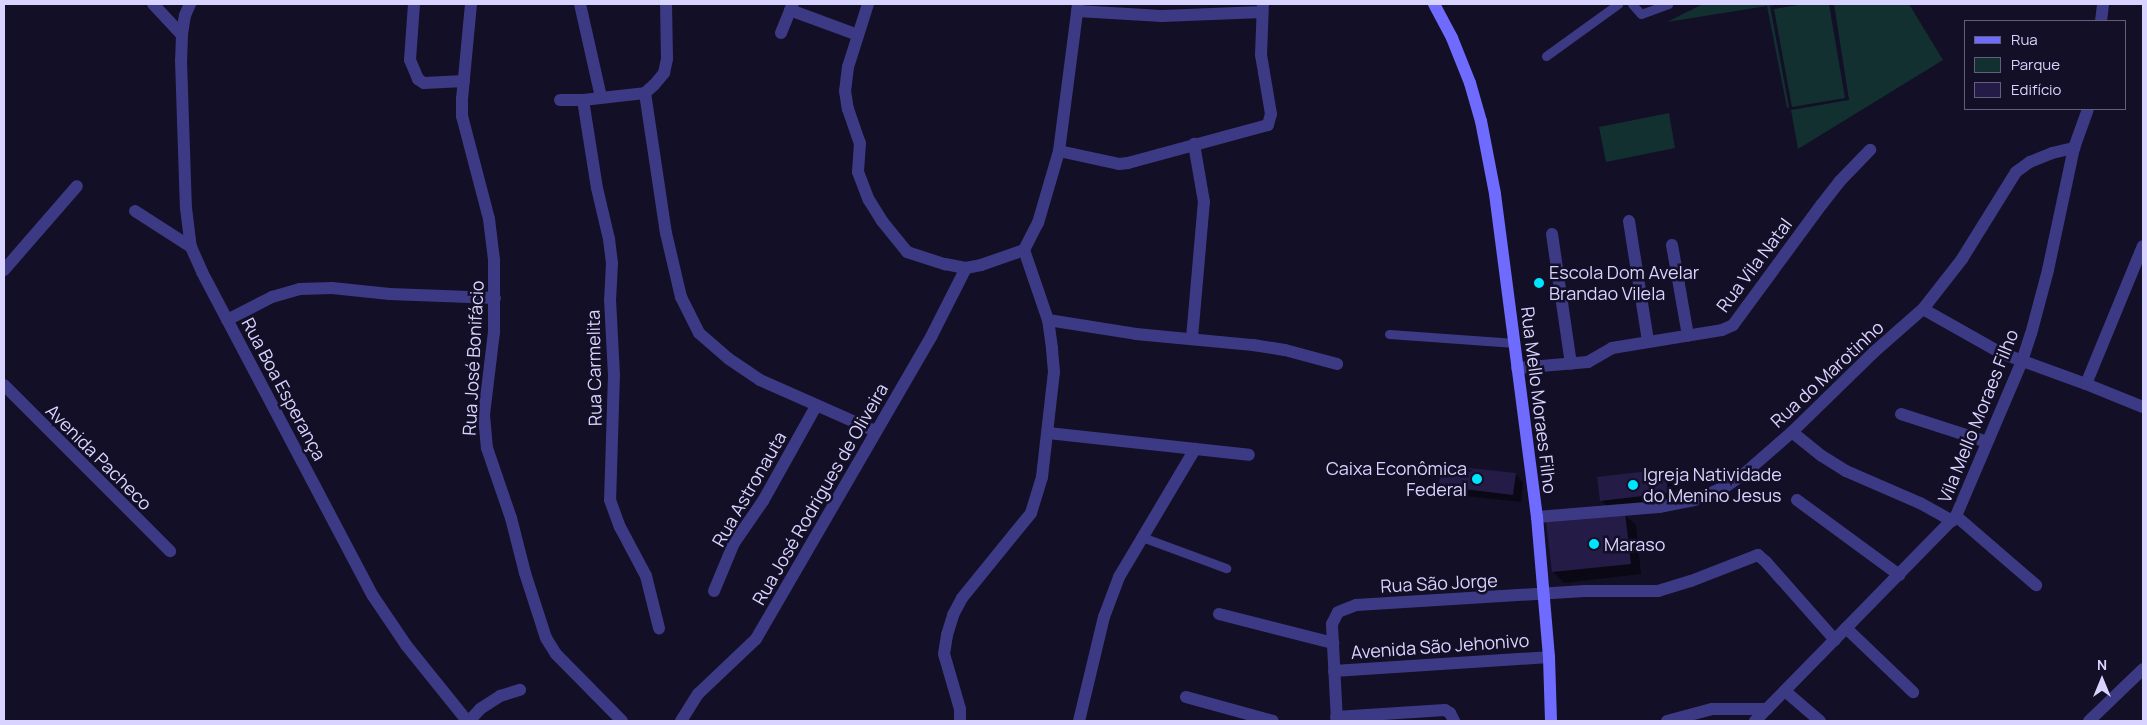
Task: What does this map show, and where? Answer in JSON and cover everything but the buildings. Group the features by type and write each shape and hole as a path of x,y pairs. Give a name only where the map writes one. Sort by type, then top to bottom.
{"main road":[{"name":"Rua Mello Moraes Filho","path":"1434,4 1452,38 1470,83 1481,121 1495,194 1537,517 1549,657 1551,721"}],"street":[{"path":"153,4 182,35"},
{"name":"Rua Boa Esperança","path":"190,4 185,15 182,35 186,208 191,247 227,320 373,596 406,645 468,721 480,709 500,696 520,690"},
{"path":"414,4 410,60 418,79 424,83 464,81"},
{"name":"Rua José Bonifácio","path":"471,4 462,116 492,238 495,298 494,332 484,415 487,448 511,518 533,600 546,638 556,654 622,721"},
{"path":"580,4 602,97"},
{"path":"560,100 583,100 644,93 664,73 666,66 666,4"},
{"path":"868,4 844,82 848,109 860,143 858,172 869,200 907,252 944,264 966,268 995,261 1024,250 1038,224 1059,151 1077,7 1162,16 1263,8 1261,55 1271,114 1269,124 1119,164 1059,151"},
{"path":"2101,20 2103,4"},
{"path":"781,33 792,7 858,35"},
{"path":"644,93 668,242 682,297 699,333 729,359 760,380 875,432"},
{"name":"Rua Carmelita","path":"583,100 597,188 609,239 612,263 610,299 614,400 610,500 620,527 646,576 659,628"},
{"name":"Vila Mello Moraes Filho","path":"1755,721 1954,519 2022,362 2046,278 2074,148 2088,110"},
{"path":"1192,338 1204,202 1204,190 1194,144"},
{"name":"Rua do Marotinho","path":"1537,517 1638,510 1694,500 1712,494 1738,478 1792,432 1874,352 1923,309 1966,252 2016,172 2030,162 2052,153 2074,148"},
{"name":"Rua Vila Natal","path":"1517,368 1571,364 1594,360 1612,348 1722,330 1738,320 1839,182 1870,150"},
{"path":"4,270 77,186"},
{"path":"135,211 191,247"},
{"path":"1629,221 1648,341"},
{"path":"1552,234 1571,364"},
{"path":"1672,245 1688,336"},
{"path":"2086,384 2143,246"},
{"path":"960,721 960,709 944,654 947,635 953,616 962,598 1031,513 1042,477 1048,433 1054,372 1048,320 1024,250"},
{"name":"Rua José Rodrigues de Oliveira","path":"681,721 698,694 756,639 931,337 966,268"},
{"path":"227,320 272,297 300,289 332,288 390,294 495,298"},
{"path":"1923,309 1971,338 2022,362 2086,384 2143,408"},
{"path":"1048,320 1136,334 1192,338 1285,350 1337,364"},
{"name":"Avenida Pacheco","path":"4,385 170,551"},
{"name":"Rua Astronauta","path":"714,591 734,543 763,501 816,406"},
{"path":"1901,414 1987,442"},
{"path":"1792,432 1822,456 1846,471 1954,519 2036,585"},
{"path":"1048,433 1249,455"},
{"path":"1079,721 1104,617 1119,577 1195,449"},
{"path":"1797,500 1899,575"},
{"name":"Rua São Jorge","path":"1333,643 1332,624 1338,612 1356,605 1585,591 1658,591 1758,555 1835,640"},
{"path":"1219,614 1333,643 1336,719 1445,710 1450,713 1454,721"},
{"path":"1846,628 1913,692"},
{"name":"Avenida São Jehonivo","path":"1334,671 1549,657"},
{"path":"2090,721 2143,669"},
{"path":"1785,690 1820,721"},
{"path":"1186,697 1273,721"},
{"path":"1667,721 1712,709 1767,708"}],"lane":[{"path":"1546,56 1618,4"},
{"path":"1632,4 1640,14 1643,14 1668,4"},
{"path":"1389,334 1514,343"},
{"path":"1142,537 1226,568"}],"green space":[{"path":"1703,4 1779,4 1770,6 1789,107 1787,108 1767,6 1667,22"},
{"path":"1804,4 1829,4 1845,98 1792,107 1774,9"},
{"path":"1834,4 1909,4 1943,60 1798,149 1791,110 1849,100"},
{"path":"1669,113 1675,148 1606,162 1599,127"}],"place":[{"name":"Escola Dom Avelar Brandao Vilela","path":"1539,283"},
{"name":"Caixa Econômica Federal","path":"1477,479"},
{"name":"Igreja Natividade do Menino Jesus","path":"1633,485"},
{"name":"Maraso","path":"1594,544"}]}
